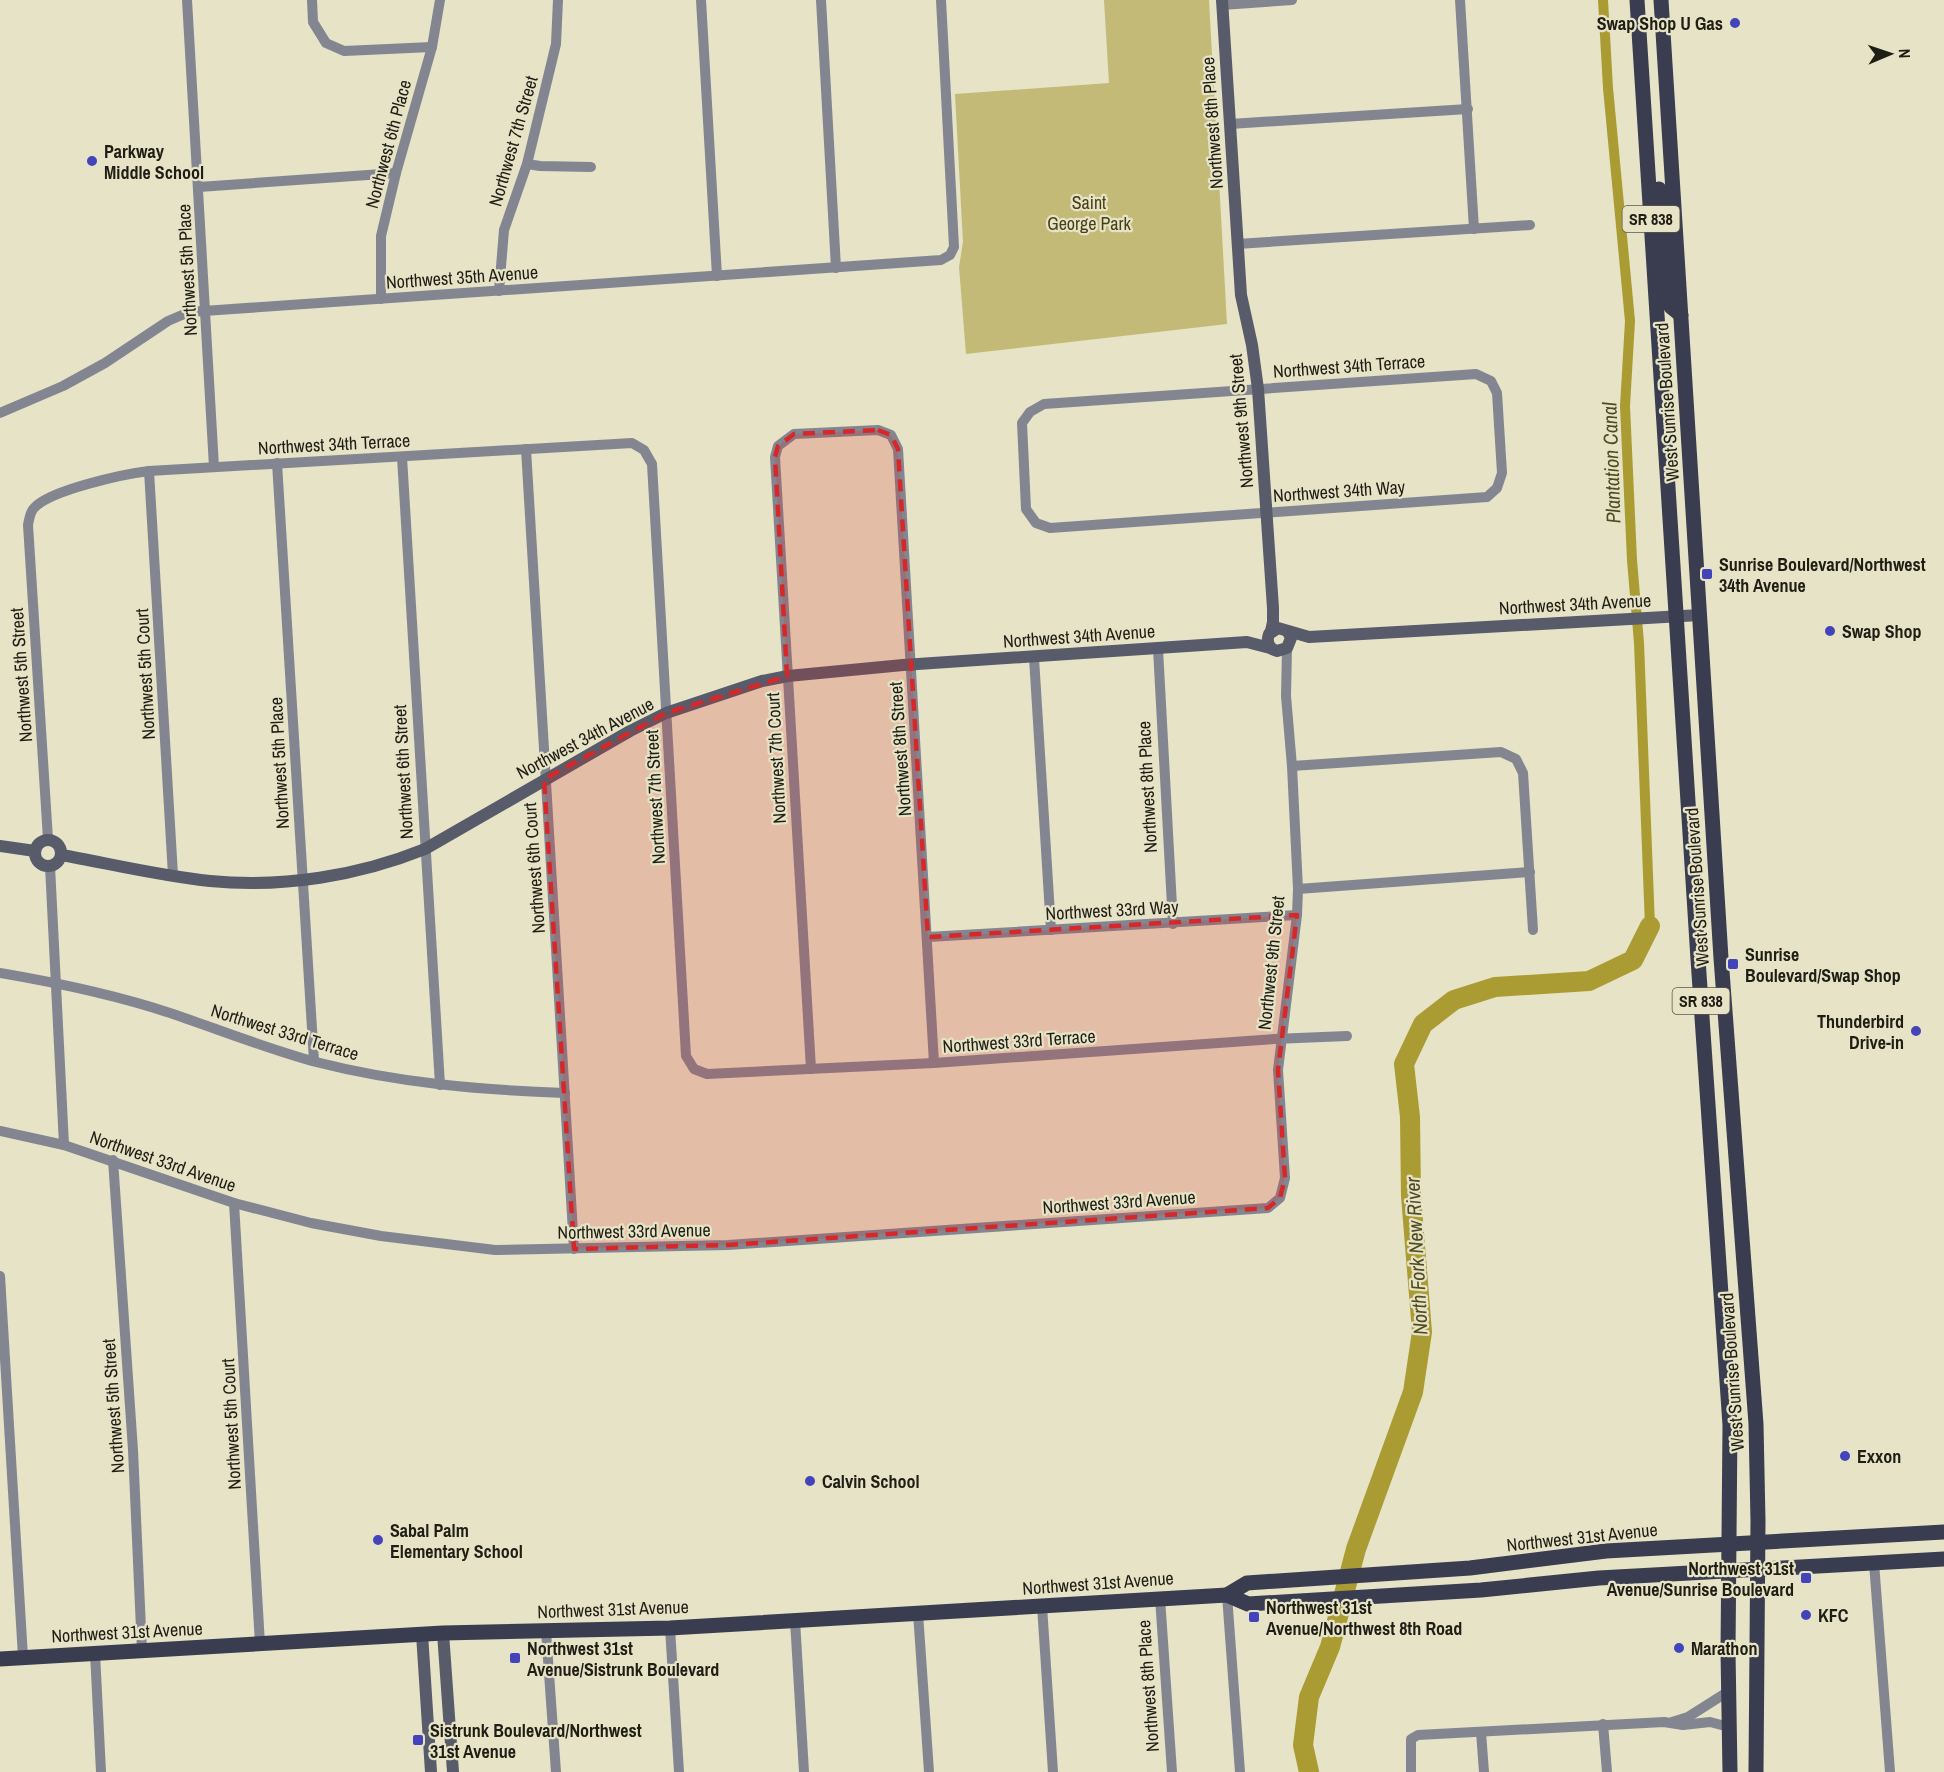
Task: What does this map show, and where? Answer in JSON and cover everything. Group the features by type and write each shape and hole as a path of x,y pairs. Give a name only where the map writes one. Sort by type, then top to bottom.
{"main road":[{"name":"West Sunrise Boulevard","path":"1637,0 1730,1425 1728,1544 1730,1772"},
{"name":"West Sunrise Boulevard","path":"1661,0 1721,958 1756,1424 1756,1772"},
{"path":"1646,139 1655,152 1668,301 1671,307 1681,315"},
{"name":"Northwest 31st Avenue","path":"1227,1595 1248,1582 1470,1568 1606,1551 1944,1532"},
{"name":"Northwest 31st Avenue","path":"0,1659 443,1633 670,1628 1227,1595 1248,1604 1440,1593 1586,1579 1944,1559"},
{"path":"1440,1593 1455,1576 1470,1568"}],"street":[{"name":"Northwest 5th Place","path":"188,0 214,467"},
{"path":"312,0 313,22 326,43 344,51 432,47"},
{"name":"Northwest 6th Place","path":"381,299 381,236 396,173 432,47 440,0"},
{"name":"Northwest 7th Street","path":"499,291 504,230 527,164 556,44 558,0"},
{"path":"701,0 717,276"},
{"path":"821,0 836,268"},
{"name":"Northwest 35th Avenue","path":"0,412 63,386 105,363 168,321 189,312 941,260 950,255 954,247 941,0"},
{"path":"1222,2 1292,0"},
{"path":"1460,0 1474,229"},
{"name":"Northwest 8th Place","path":"1222,2 1237,244"},
{"path":"1230,124 1468,109"},
{"path":"527,164 591,167"},
{"path":"199,187 396,173"},
{"path":"1237,244 1530,225"},
{"name":"Northwest 9th Street","path":"1237,244 1241,295 1252,345 1258,389 1274,622 1270,632"},
{"name":"Northwest 34th Terrace","path":"1036,523 1026,509 1022,423 1030,412 1044,404 1476,374 1491,381 1497,393 1502,473 1497,488"},
{"name":"Northwest 7th Court","path":"811,1069 774,457 778,446 794,434 878,430 891,435"},
{"name":"Northwest 8th Street","path":"891,435 898,449 934,1063"},
{"name":"Northwest 34th Terrace","path":"32,509 46,498 128,473 632,443 644,450"},
{"name":"Northwest 6th Court","path":"526,449 574,1249"},
{"name":"Northwest 7th Street","path":"644,450 652,464 686,1056 694,1069"},
{"name":"Northwest 6th Street","path":"402,457 440,1085"},
{"name":"Northwest 5th Place","path":"277,463 314,1061"},
{"name":"Northwest 5th Court","path":"149,471 173,875"},
{"name":"Northwest 34th Way","path":"1036,523 1050,528 1487,497 1497,488"},
{"name":"Northwest 5th Street","path":"32,509 28,525 48,839"},
{"name":"Northwest 9th Street","path":"1272,597 1286,631"},
{"name":"Northwest 34th Avenue","path":"1288,647 1309,638 1700,615"},
{"path":"1278,628 1286,631 1291,638 1288,647 1281,651 1272,649 1267,641 1270,632 1278,628"},
{"name":"Northwest 34th Avenue","path":"1286,631 1309,638"},
{"name":"Northwest 34th Avenue","path":"62,855 173,875 237,882 302,880 363,869 425,849 544,779 630,731 666,714 762,681 788,676 911,665 1247,642 1270,632"},
{"name":"Northwest 34th Avenue","path":"1247,642 1272,649"},
{"name":"Northwest 9th Street","path":"1280,1198 1285,1178 1278,1070 1297,915 1298,889 1286,696 1285,671 1288,647"},
{"name":"Northwest 8th Place","path":"1158,649 1173,924"},
{"name":"Northwest 9th Street","path":"1272,649 1280,666 1286,696"},
{"path":"1034,658 1051,930"},
{"path":"1292,766 1502,752 1516,759 1523,773 1533,930"},
{"path":"48,839 57,843 62,850 62,855 57,863 45,866 37,861 35,850 41,841 48,839"},
{"path":"0,846 35,850"},
{"path":"51,866 64,1145"},
{"path":"1298,889 1530,872"},
{"name":"Northwest 33rd Way","path":"928,937 1297,915"},
{"name":"Northwest 33rd Terrace","path":"0,973 57,982 129,1000 314,1061 378,1076 501,1091 565,1093"},
{"name":"Northwest 33rd Terrace","path":"694,1069 707,1074 934,1063 1347,1036"},
{"name":"Northwest 33rd Avenue","path":"0,1131 64,1145 234,1203 311,1222 381,1236 495,1250 728,1245 1268,1208 1280,1198"},
{"name":"Northwest 5th Street","path":"113,1160 133,1450 142,1651"},
{"name":"Northwest 5th Court","path":"234,1203 260,1644"},
{"path":"0,1276 23,1657"},
{"path":"1874,1563 1890,1772"},
{"path":"1227,1595 1240,1772"},
{"name":"Northwest 8th Place","path":"1160,1598 1172,1772"},
{"path":"1042,1606 1053,1772"},
{"path":"918,1613 929,1772"},
{"path":"795,1620 804,1772"},
{"path":"670,1628 679,1772"},
{"path":"546,1631 556,1772"},
{"path":"443,1633 453,1772"},
{"path":"422,1634 431,1772"},
{"path":"95,1653 101,1772"},
{"path":"1669,1723 1688,1717 1728,1691"},
{"path":"1411,1772 1411,1739 1418,1736 1603,1724 1669,1723 1683,1725 1710,1722 1729,1727"},
{"path":"1603,1724 1607,1772"},
{"path":"1481,1732 1484,1772"}],"highlighted area":[{"path":"878,430 891,435 898,449 928,937 1297,915 1278,1070 1285,1178 1280,1198 1268,1208 728,1245 574,1249 544,779 666,713 787,676 775,457 778,446 794,434"}],"green space":[{"name":"Saint George Park","path":"1104,0 1209,0 1227,324 966,354 959,267 963,242 955,94 1109,83"}],"waterway":[{"name":"Plantation Canal","path":"1603,0 1608,88 1630,321 1625,406 1632,560 1639,643 1650,926"},
{"name":"North Fork New River","path":"1309,1772 1303,1745 1309,1697 1330,1647 1356,1549 1413,1392 1422,1332 1411,1196 1410,1117 1404,1064 1423,1024 1454,1000 1495,987 1589,981 1633,960 1650,926"}],"place":[{"name":"Swap Shop U Gas","path":"1735,23"},
{"name":"Parkway Middle School","path":"92,161"},
{"name":"Sunrise Boulevard/Northwest 34th Avenue","path":"1707,574"},
{"name":"Swap Shop","path":"1830,631"},
{"name":"Sunrise Boulevard/Swap Shop","path":"1733,964"},
{"name":"Thunderbird Drive-in","path":"1916,1031"},
{"name":"Exxon","path":"1845,1456"},
{"name":"Calvin School","path":"810,1481"},
{"name":"Sabal Palm Elementary School","path":"378,1540"},
{"name":"Northwest 31st Avenue/Sunrise Boulevard","path":"1806,1578"},
{"name":"KFC","path":"1806,1615"},
{"name":"Northwest 31st Avenue/Northwest 8th Road","path":"1254,1617"},
{"name":"Marathon","path":"1679,1648"},
{"name":"Northwest 31st Avenue/Sistrunk Boulevard","path":"515,1658"},
{"name":"Sistrunk Boulevard/Northwest 31st Avenue","path":"418,1740"}]}
